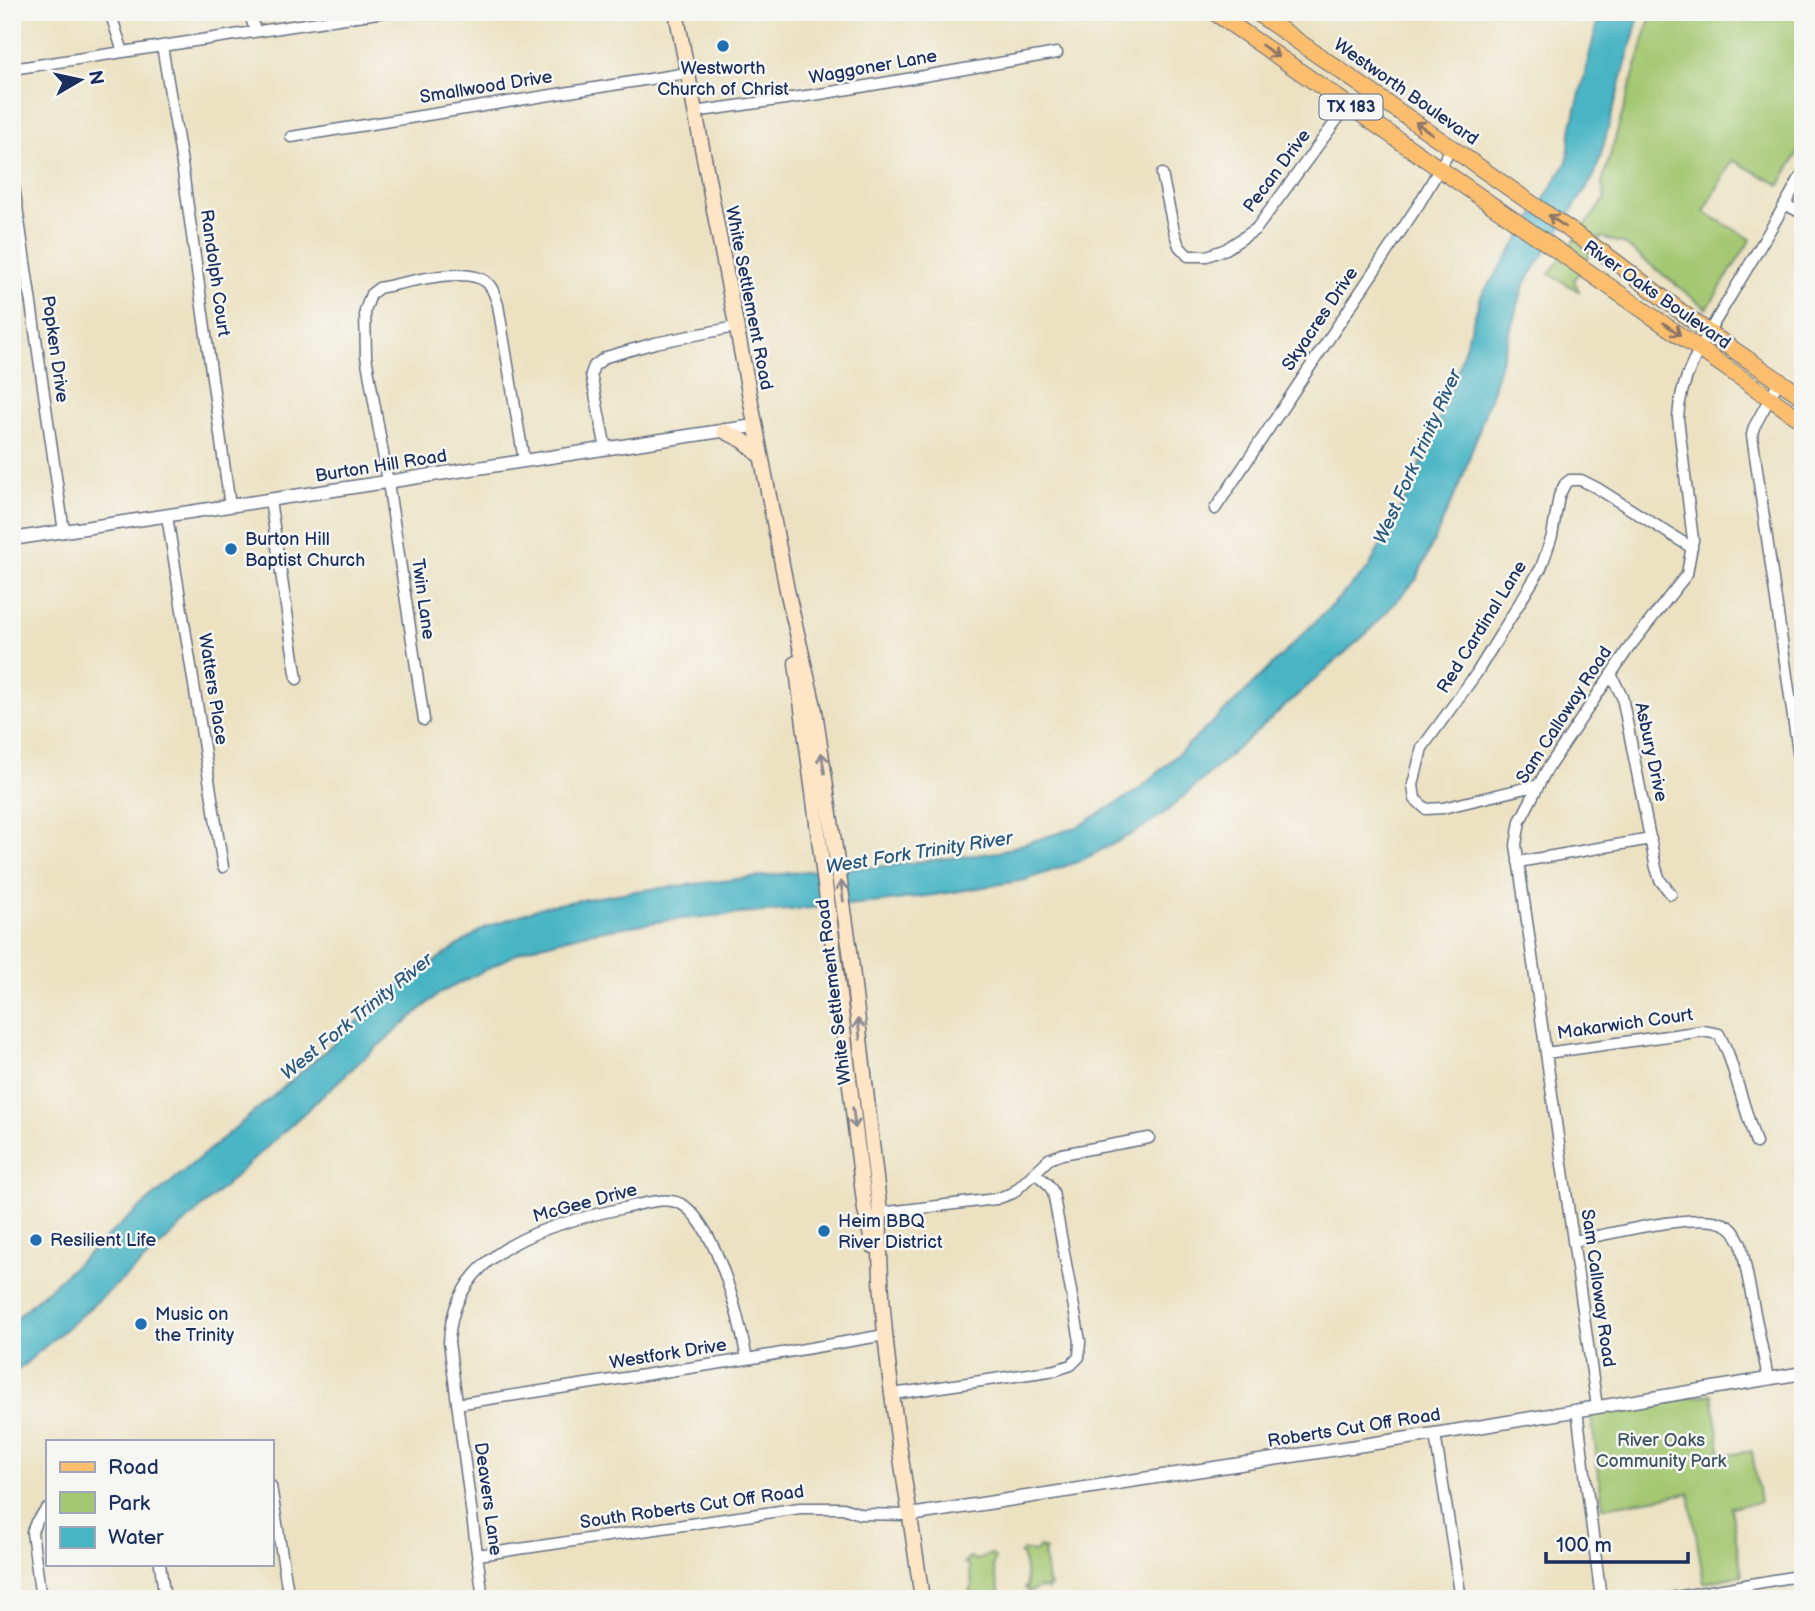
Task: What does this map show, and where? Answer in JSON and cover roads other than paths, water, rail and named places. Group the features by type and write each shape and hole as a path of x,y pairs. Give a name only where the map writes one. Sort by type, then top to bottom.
{"main road":[{"name":"White Settlement Road","path":"676,12 754,426 815,711 834,830 850,951 868,1180 865,1210 878,1268 922,1599"},
{"name":"TX 183","path":"1214,12 1439,167"},
{"name":"Westworth Boulevard","path":"1256,12 1500,180"},
{"name":"River Oaks Boulevard","path":"1439,167 1803,421"},
{"name":"River Oaks Boulevard","path":"1500,180 1613,260 1709,333 1803,397"},
{"path":"724,431 744,441 761,457"},
{"name":"White Settlement Road","path":"787,590 834,953 868,1180 880,1213 878,1268"}],"street":[{"path":"110,12 122,52"},
{"path":"249,12 255,30"},
{"path":"12,69 382,12"},
{"name":"Randolph Court","path":"162,46 230,506"},
{"name":"Waggoner Lane","path":"694,112 820,94 1057,53"},
{"name":"Smallwood Drive","path":"290,136 687,73"},
{"name":"Pecan Drive","path":"1162,174 1179,246 1188,256 1207,257 1236,244 1256,229 1348,105"},
{"name":"Skyacres Drive","path":"1215,509 1419,204 1452,147"},
{"name":"Popken Drive","path":"12,172 64,532"},
{"name":"Sam Calloway Road","path":"1597,1407 1518,862 1516,845 1520,821 1538,786 1611,674 1687,573 1693,540 1678,405 1699,349 1803,172"},
{"path":"1785,204 1803,214"},
{"name":"Twin Lane","path":"424,720 366,356 365,310 372,294 379,288 461,275 475,276 490,284 498,305 524,461"},
{"path":"606,449 591,374 594,366 607,357 655,343 735,327"},
{"path":"1779,381 1768,397 1752,435 1803,786"},
{"name":"Burton Hill Road","path":"12,539 754,426"},
{"name":"Red Cardinal Lane","path":"1538,786 1443,808 1426,808 1415,799 1413,785 1422,748 1476,674 1541,568 1552,536 1559,496 1565,484 1570,480 1581,480 1597,488 1692,548"},
{"path":"270,500 297,680"},
{"name":"Watters Place","path":"167,516 223,867"},
{"name":"Asbury Drive","path":"1611,674 1622,697 1660,880 1671,894"},
{"path":"1518,862 1651,839"},
{"name":"Makarwich Court","path":"1546,1054 1703,1031 1719,1034 1728,1053 1756,1143"},
{"path":"880,1213 996,1199 1013,1193 1049,1159 1062,1154 1149,1139"},
{"path":"893,1394 1056,1370 1071,1365 1079,1357 1080,1341 1053,1192 1035,1173"},
{"name":"McGee Drive","path":"457,1404 449,1342 450,1325 464,1288 493,1258 514,1243 546,1228 662,1200 684,1206 700,1222 725,1278 747,1359"},
{"path":"1573,1241 1704,1220 1722,1223 1734,1230 1741,1244 1768,1378"},
{"name":"Westfork Drive","path":"457,1404 885,1335"},
{"name":"Roberts Cut Off Road","path":"911,1515 1435,1434 1803,1373"},
{"name":"Deavers Lane","path":"457,1404 483,1599"},
{"path":"1577,1410 1601,1599"},
{"path":"1435,1434 1461,1599"},
{"path":"273,1499 289,1599"},
{"name":"South Roberts Cut Off Road","path":"478,1555 800,1507 842,1508 860,1514 911,1515"},
{"path":"41,1599 32,1532 46,1510"},
{"path":"160,1566 165,1599"},
{"path":"1665,1599 1803,1575"}],"water":[{"path":"1600,12 1640,12 1598,165 1594,176 1524,285 1462,479 1416,580 1367,633 1166,812 1136,832 1080,861 1025,880 882,902 669,920 587,933 526,949 440,993 355,1066 137,1267 12,1375 12,1322 120,1225 298,1075 395,988 484,928 545,906 635,891 998,852 1077,827 1140,789 1240,697 1368,569 1410,490 1453,385 1481,296 1567,162 1572,126"}],"place":[{"name":"Westworth Church of Christ","path":"723,46"},
{"name":"Burton Hill Baptist Church","path":"231,549"},
{"name":"Heim BBQ River District","path":"824,1231"},
{"name":"Resilient Life","path":"36,1240"},
{"name":"Music on the Trinity","path":"141,1324"}],"water label":[{"name":"West Fork Trinity River","path":"1418,457"},
{"name":"West Fork Trinity River","path":"919,853"},
{"name":"West Fork Trinity River","path":"357,1017"}],"park label":[{"name":"River Oaks Community Park","path":"1661,1450"}]}
